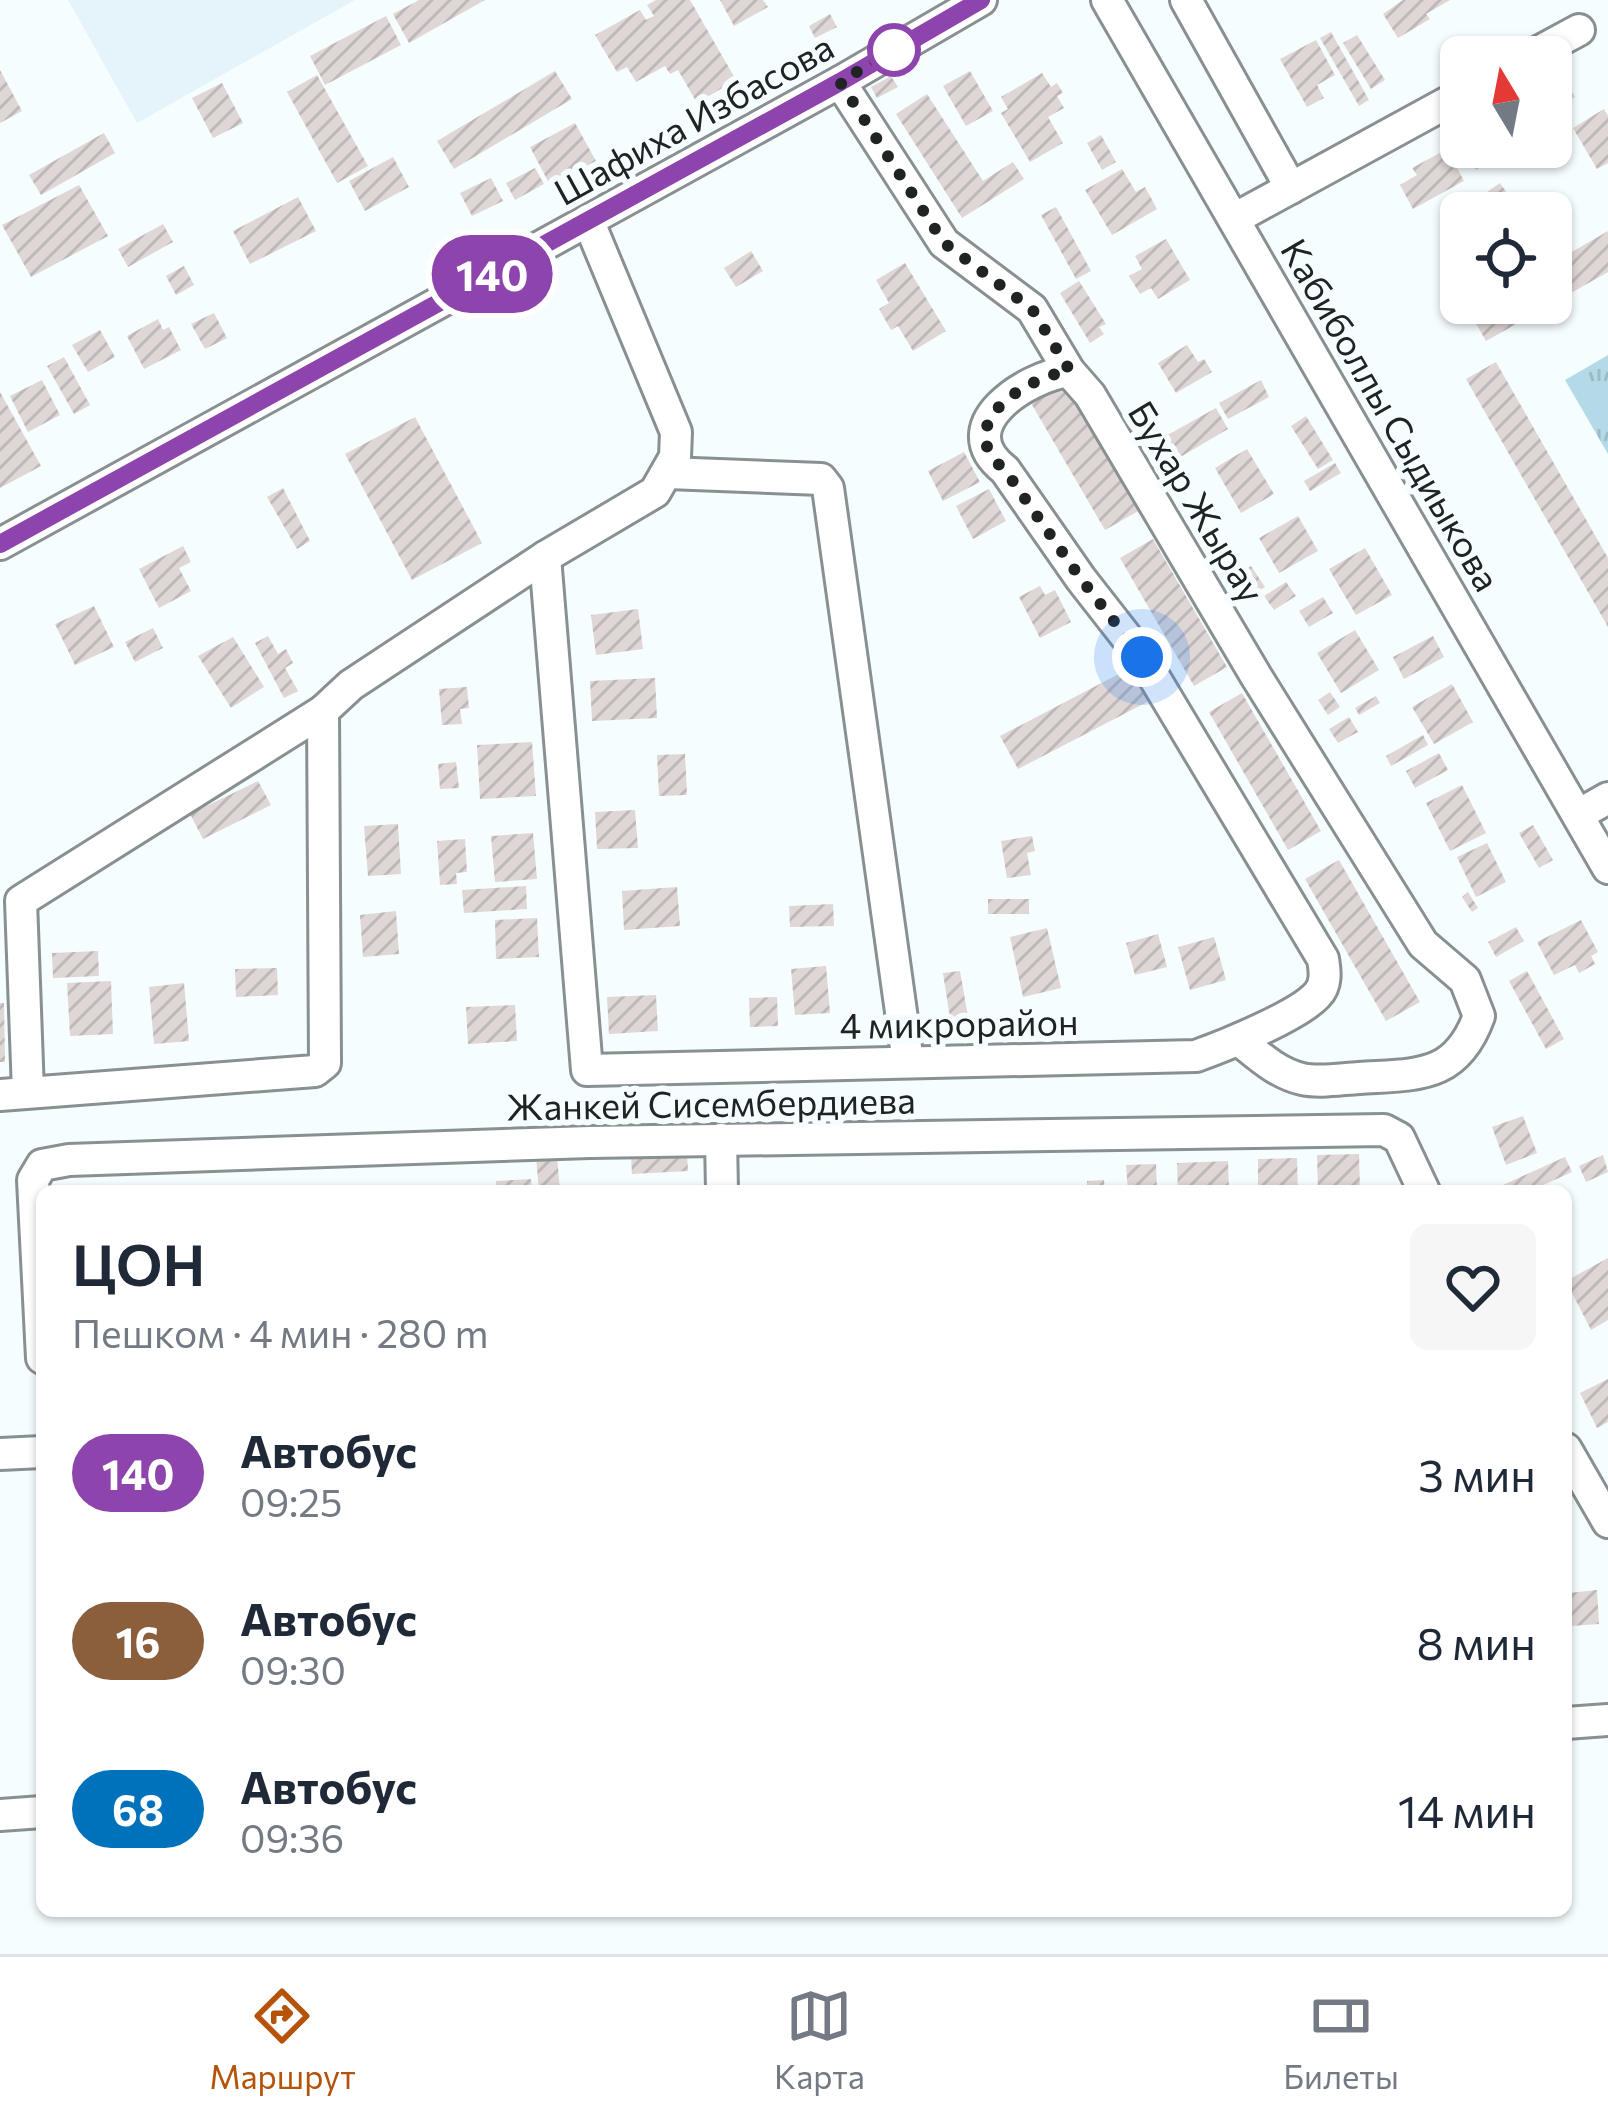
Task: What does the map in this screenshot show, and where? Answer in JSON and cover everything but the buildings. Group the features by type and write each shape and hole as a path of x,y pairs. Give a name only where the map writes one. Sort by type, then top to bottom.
{"street":[{"name":"Шафиха Избасова","path":"2,537 840,82 981,0"},
{"name":"Кабиболлы Сыдиыкова","path":"1107,0 1608,868"},
{"path":"1186,0 1291,188"},
{"path":"1568,36 1579,30"},
{"name":"Бухар Жырау","path":"840,82 944,243 1032,309 1090,395 1256,676 1423,944 1465,980 1479,1016 1468,1045 1439,1069 1400,1076 1305,1080 1277,1070 1239,1040"},
{"path":"1234,219 1440,106"},
{"path":"323,711 325,1063 315,1071 14,1093 21,901 323,711 351,686 545,557 656,492 675,457 676,432 588,220"},
{"name":"4 микрорайон","path":"545,557 587,1070 1196,1056 1239,1040 1318,994 1326,977 1323,958 1142,657 1005,470 991,459 985,426 997,406 1057,373 1070,371"},
{"path":"668,473 821,479 828,488 908,1062"},
{"path":"1578,815 1608,798"},
{"name":"Жанкей Сисембердиева","path":"36,1239 33,1180 42,1166 69,1160 721,1139 1384,1130 1399,1138 1421,1185"},
{"path":"721,1139 722,1185"},
{"path":"0,1454 36,1452"},
{"path":"1572,1459 1608,1522"},
{"path":"1572,1723 1608,1720"},
{"path":"0,1815 36,1813"}],"shaded area":[{"path":"68,0 355,0 137,123"}],"green space":[{"path":"1608,355 1608,454 1565,380"}],"bus line":[{"name":"140","path":"0,544 981,0"}],"route":[{"path":"894,50 840,82 944,243 1032,309 1070,371 1057,373 997,406 985,426 991,459 1005,470 1142,657"}]}
